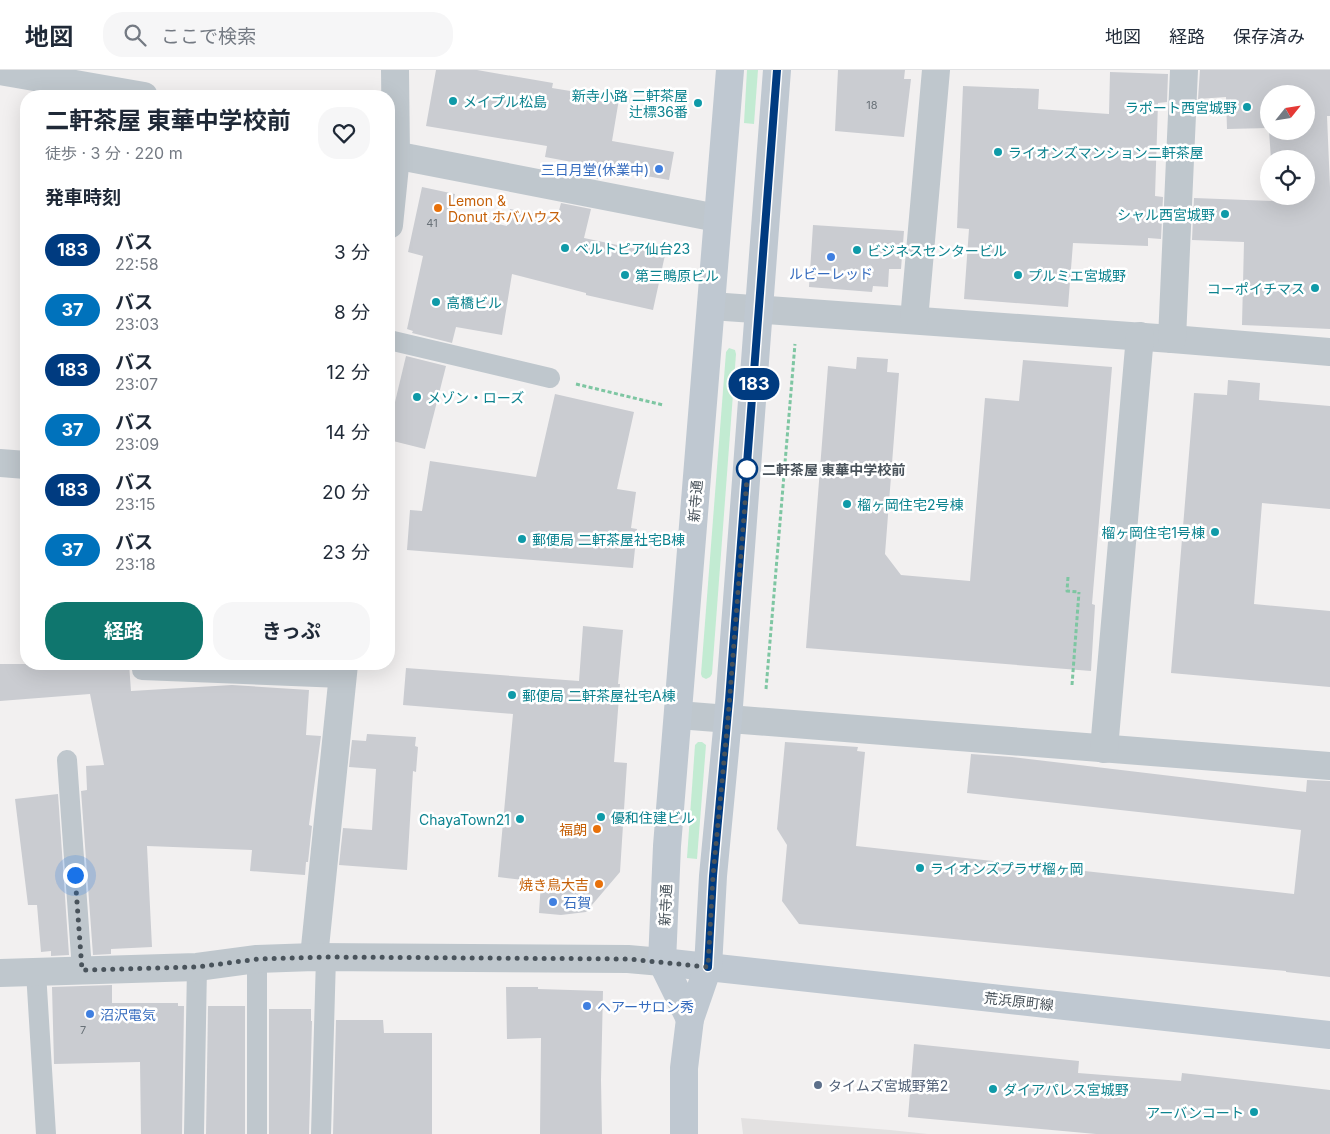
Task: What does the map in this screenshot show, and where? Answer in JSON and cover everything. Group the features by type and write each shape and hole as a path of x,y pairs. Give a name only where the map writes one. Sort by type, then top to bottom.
{"street":[{"path":"394,90 395,70"},
{"name":"新寺通","path":"662,962 667,846 730,70"},
{"path":"684,1134 684,1068 690,1019 708,967 713,876 728,719 777,70"},
{"path":"914,320 936,70"},
{"path":"1172,338 1184,70"},
{"path":"0,72 107,90"},
{"path":"395,156 717,218"},
{"path":"711,306 1172,338 1330,352"},
{"path":"1104,749 1140,336"},
{"path":"0,463 20,465"},
{"path":"320,957 343,671"},
{"path":"678,715 1330,766"},
{"path":"0,973 197,967 258,959 320,957 628,959 662,962 690,1019"},
{"name":"荒浜原町線","path":"662,962 1330,1035"}],"lane":[{"path":"395,341 550,378"},
{"path":"142,670 343,671"},
{"path":"67,760 82,970"},
{"path":"320,957 321,1134"},
{"path":"257,1134 258,959"},
{"path":"194,1134 197,967"},
{"path":"36,972 46,1134"}],"path":[{"path":"766,693 795,343"},
{"path":"550,378 663,405"},
{"path":"1072,685 1079,592"}],"shaded area":[{"path":"741,1118 890,1130 928,1134 743,1134"}],"green space":[{"path":"747,70 758,70 754,124 744,123"},
{"path":"729,348 735,350 736,354 712,674 706,679 701,674 726,352"},
{"path":"698,742 706,745 697,859 687,858 695,745"}],"building":[{"path":"436,70 477,70 553,83 552,88 619,99 612,141 674,152 669,180 601,168 599,179 569,173 572,162 545,157 547,146 426,126"},
{"path":"838,70 905,70 904,79 911,79 904,137 835,131"},
{"path":"1200,70 1330,70 1330,116 1327,116 1330,187 1330,329 1242,325 1244,242 1192,240 1194,198 1260,200 1260,205 1315,205 1315,150 1270,150 1270,140 1315,140 1315,85 1260,85 1260,128 1227,129 1226,97 1198,99"},
{"path":"1110,72 1168,74 1167,102 1158,103 1155,196 1163,197 1161,239 1148,238 1148,246 1073,243 1068,307 964,299 969,229 957,228 963,86 1039,89 1038,109 1109,114"},
{"path":"422,187 455,194 451,213 507,226 510,209 557,218 561,203 591,209 584,238 665,255 653,310 586,295 586,293 512,274 502,335 456,327 452,343 412,333 413,331 407,329 423,256 408,252"},
{"name":"ビジネスセンタービル","path":"813,225 904,231 901,269 889,269 888,287 873,286 872,292 809,287"},
{"name":"メゾン・ローズ","path":"406,356 446,366 425,449 395,442 395,402"},
{"path":"857,357 888,359 887,372 899,373 885,554 901,575 970,581 985,398 1019,401 1023,360 1112,367 1092,604 1095,605 1091,671 806,648 828,366 856,369"},
{"name":"榴ヶ岡住宅1号棟","path":"1228,380 1260,383 1259,400 1330,406 1330,509 1262,503 1254,604 1330,611 1330,687 1171,673 1194,393 1227,395"},
{"path":"555,394 634,412 617,489 636,492 631,528 637,529 633,568 407,550 410,510 422,511 430,461 536,477"},
{"path":"583,626 623,630 614,762 627,763 620,872 586,912 561,915 539,913 541,882 498,877 513,714 403,705 406,668 579,681"},
{"path":"0,664 20,664 20,670 129,670 131,691 232,685 309,690 306,735 321,736 309,825 312,826 305,875 250,871 252,850 147,846 152,947 111,949 111,954 93,955 81,791 87,790 86,766 104,765 90,694 0,701"},
{"path":"367,734 416,737 415,746 418,747 416,772 413,771 407,870 339,865 343,828 372,830 376,769 349,767 352,740 366,741"},
{"name":"ライオンズプラザ榴ヶ岡","path":"785,742 858,747 857,751 865,752 856,846 1294,894 1301,830 967,793 971,754 1012,757 1306,792 1307,780 1330,781 1330,977 1286,971 799,924 782,901 787,845 777,829"},
{"path":"58,794 69,955 51,956 51,951 41,952 37,905 28,905 15,799"},
{"path":"112,985 112,1003 178,1003 178,1006 184,1006 182,1134 141,1134 140,1062 54,1064 52,987"},
{"path":"506,987 603,991 602,1134 540,1134 541,1038 507,1039"},
{"path":"208,1006 245,1006 245,1134 206,1134"},
{"path":"269,1009 311,1009 309,1134 269,1134"},
{"path":"336,1020 383,1020 384,1033 432,1033 432,1134 333,1134"},
{"path":"914,1044 1079,1061 1078,1073 1181,1081 1182,1073 1330,1090 1330,1134 1096,1134 908,1117"}],"bus line":[{"name":"183","path":"708,967 713,876 729,700 777,70"}],"place":[{"name":"メイプル松島","path":"453,101"},
{"name":"新寺小路 二軒茶屋 辻標36番","path":"698,103"},
{"name":"ラポート西宮城野","path":"1247,107"},
{"name":"ライオンズマンション二軒茶屋","path":"998,152"},
{"name":"三日月堂(休業中)","path":"659,169"},
{"name":"Lemon & Donut ホバハウス","path":"438,208"},
{"name":"シャル西宮城野","path":"1225,214"},
{"name":"ベルトピア仙台23","path":"565,248"},
{"name":"ビジネスセンタービル","path":"857,250"},
{"name":"ルビーレッド","path":"831,257"},
{"name":"第三鴫原ビル","path":"625,275"},
{"name":"プルミエ宮城野","path":"1018,275"},
{"name":"コーポイチマス","path":"1315,288"},
{"name":"高橋ビル","path":"436,302"},
{"name":"メゾン・ローズ","path":"417,397"},
{"name":"二軒茶屋 東華中学校前","path":"747,469"},
{"name":"榴ヶ岡住宅2号棟","path":"847,504"},
{"name":"榴ヶ岡住宅1号棟","path":"1215,532"},
{"name":"郵便局 二軒茶屋社宅B棟","path":"522,539"},
{"name":"郵便局 二軒茶屋社宅A棟","path":"512,695"},
{"name":"優和住建ビル","path":"601,817"},
{"name":"ChayaTown21","path":"520,819"},
{"name":"福朗","path":"597,829"},
{"name":"ライオンズプラザ榴ヶ岡","path":"920,868"},
{"name":"焼き鳥大吉","path":"599,884"},
{"name":"石賀","path":"553,902"},
{"name":"ヘアーサロン秀","path":"587,1006"},
{"name":"沼沢電気","path":"90,1014"},
{"name":"タイムズ宮城野第2","path":"818,1085"},
{"name":"ダイアパレス宮城野","path":"993,1089"},
{"name":"アーバンコート","path":"1254,1112"}],"route":[{"path":"75,875 82,970 153,970 197,967 258,959 326,957 628,959 708,967 713,876 728,719 748,465 747,469"}]}
